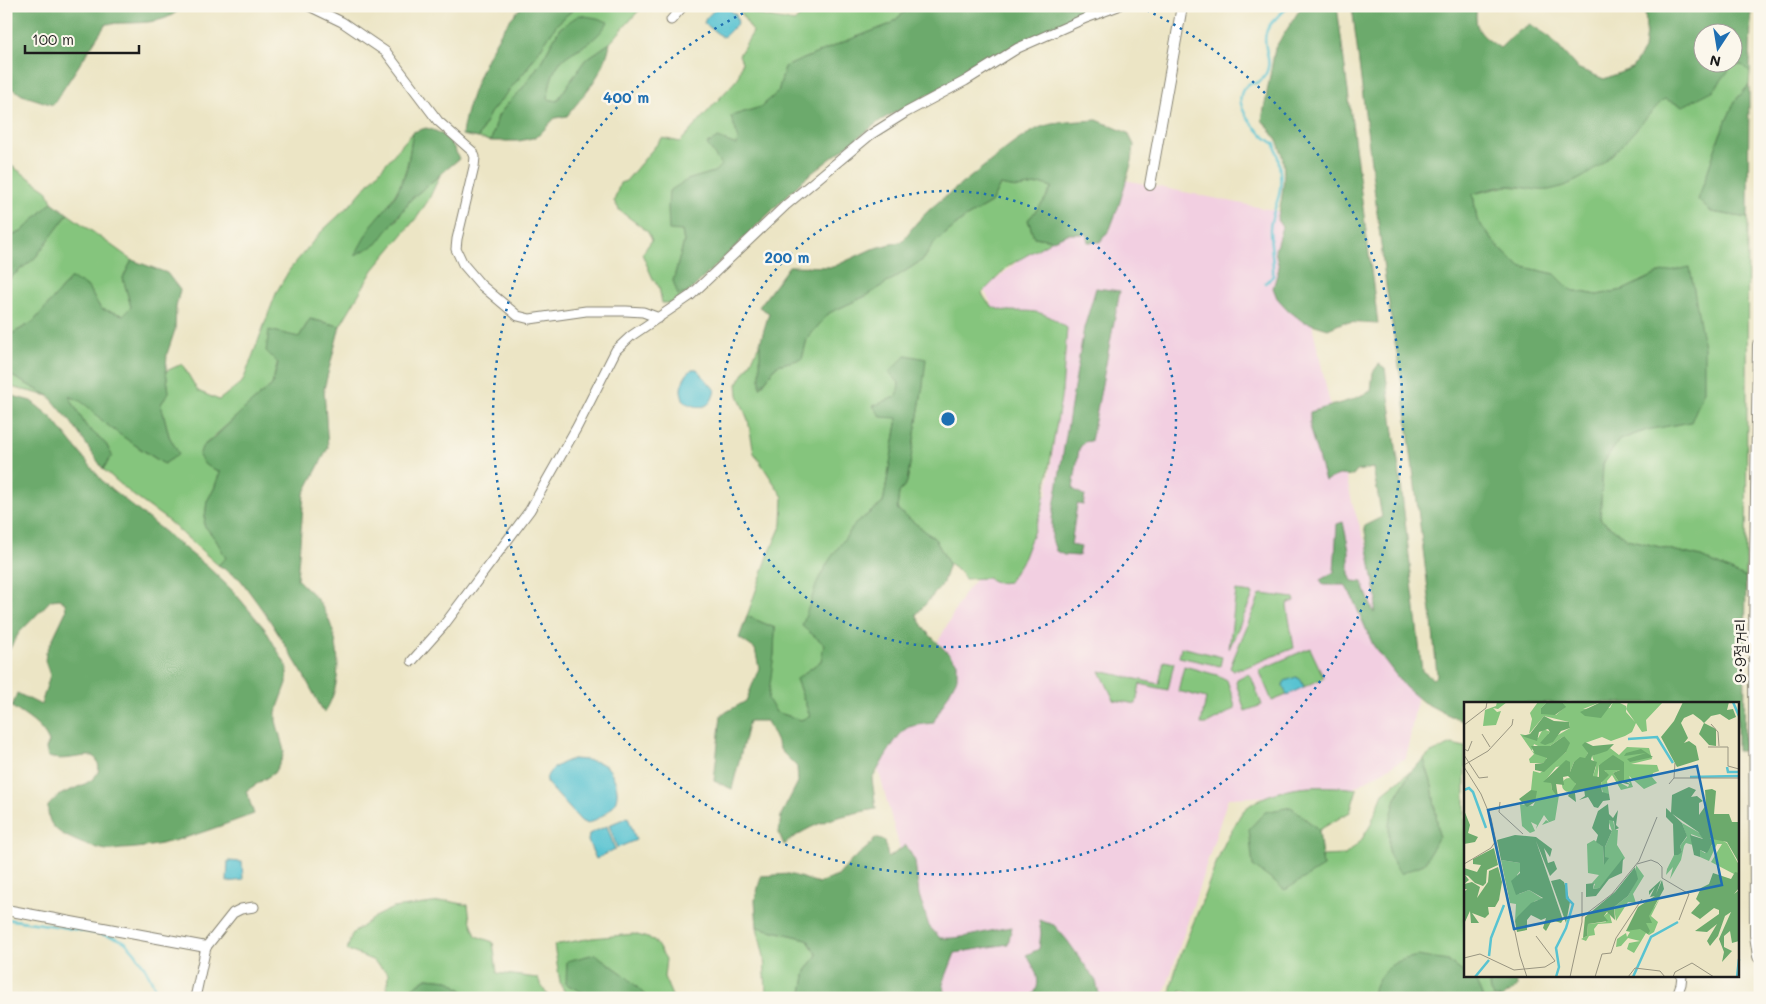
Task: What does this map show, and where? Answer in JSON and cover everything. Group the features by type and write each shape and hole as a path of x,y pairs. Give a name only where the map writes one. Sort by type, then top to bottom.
{"highway":[{"name":"9·9절거리","path":"1760,345 1756,641 1757,915 1760,956"}],"street":[{"path":"310,6 349,27 386,52 438,121 474,152 474,167 456,249 463,264 480,284 512,312 518,316 530,319 586,312 642,312 659,318"},
{"path":"671,20 683,6"},
{"path":"412,661 444,625 537,498 577,427 616,350 631,336 690,296 786,205 870,135 905,112 966,81 1018,48 1118,6"},
{"path":"1150,185 1182,6"},
{"path":"195,998 206,947 233,913 241,909 254,907"},
{"path":"6,910 206,947"},
{"path":"1676,998 1682,976"}],"shaded area":[{"path":"1115,178 1287,213 1353,506 1418,694 1406,758 1345,793 1228,798 1163,998 943,998 875,758 965,592 1047,494 1066,350 995,311 984,290"}],"green space":[{"path":"6,6 182,6 167,18 157,21 106,24 53,105 22,95 6,84"},
{"path":"523,6 577,6 557,24 526,70 490,113 478,138 462,135 469,103 492,47 502,31"},
{"path":"577,6 643,6 610,43 585,60 557,101 548,99 556,67 567,56 583,47 560,28 541,62 522,89 498,116 491,141 478,138 490,113 526,70 557,24"},
{"path":"736,6 745,6 761,15 794,22 812,6 911,6 891,24 785,67 778,92 761,107 731,116 738,137 737,146 718,138 721,165 714,172 687,180 682,231 684,242 673,281 688,293 671,303 662,303 659,287 653,279 642,254 652,240 647,231 620,211 614,201 620,183 626,181 662,138 680,142 738,78 742,62 739,55 753,32"},
{"path":"911,6 1103,6 1014,46 881,120 804,179 688,293 678,295 673,281 684,242 682,231 669,230 669,191 687,180 714,172 721,165 707,144 718,138 737,145 738,137 731,116 761,107 778,92 785,67 891,24"},
{"path":"1302,6 1337,6 1378,324 1344,322 1328,329 1302,321 1277,298 1273,288 1279,268 1275,250 1282,227 1277,220 1283,190 1284,168 1280,148 1262,120 1275,48"},
{"path":"1352,6 1477,6 1476,21 1480,31 1500,48 1517,32 1530,24 1550,37 1577,68 1604,79 1632,68 1644,50 1646,31 1645,6 1751,6 1750,73 1744,67 1744,22 1694,22 1694,72 1728,72 1714,90 1683,106 1664,99 1613,154 1599,166 1567,185 1549,190 1507,186 1473,194 1477,220 1497,246 1519,266 1555,274 1571,290 1597,295 1623,290 1659,273 1690,267 1704,347 1704,391 1691,422 1647,430 1619,440 1603,464 1600,519 1627,539 1701,557 1746,578 1744,751 1738,751 1738,702 1464,702 1464,722 1423,702 1405,687 1373,645 1345,585 1323,585 1320,580 1334,572 1337,524 1343,522 1349,550 1349,574 1352,581 1362,582 1374,613 1377,599 1364,526 1382,517 1373,468 1357,471 1353,476 1339,475 1325,481 1310,430 1310,412 1351,400 1371,391 1373,372 1379,364 1385,368 1400,476 1422,671 1433,679 1437,675 1404,398 1386,286"},
{"path":"579,15 608,22 590,42 563,59 556,68 551,81 548,99 557,101 585,60 610,43 604,64 587,91 567,116 555,118 537,137 519,141 491,141 498,116 522,89 541,62 560,28"},
{"path":"1744,67 1750,73 1749,85 1735,101 1720,135 1710,166 1711,212 1748,218 1746,578 1701,557 1627,539 1600,519 1603,464 1619,440 1647,430 1659,273 1623,290 1597,295 1571,290 1555,274 1519,266 1497,246 1477,220 1473,194 1507,186 1547,190 1644,119 1664,99 1714,90 1727,72 1744,72"},
{"path":"1749,85 1748,218 1711,212 1698,200 1720,135 1735,101"},
{"path":"1097,120 1128,133 1134,145 1132,161 1119,205 1110,229 1100,242 1088,242 1086,234 1068,234 1053,240 1034,237 1028,220 1044,201 1052,187 1042,184 1017,188 1000,185 991,203 965,218 933,244 924,259 868,295 829,313 807,339 802,359 777,365 760,388 760,343 769,313 759,307 789,266 833,267 872,249 903,241 919,220 937,203 1024,136 1047,125"},
{"path":"426,128 443,135 454,147 459,159 411,199 377,244 355,255 371,226 397,193 407,169 413,132"},
{"path":"413,132 402,180 387,207 395,222 411,199 440,175 429,199 418,216 373,270 340,326 310,319 299,337 284,335 272,385 202,447 220,472 207,501 204,525 216,540 227,559 218,565 166,519 134,496 103,469 112,455 106,444 86,426 68,396 83,401 106,423 164,464 178,454 169,436 161,404 169,392 166,371 182,364 198,391 219,400 243,381 277,291 290,269 321,232 351,204"},
{"path":"6,162 47,190 52,202 21,232 6,238"},
{"path":"1042,184 1052,187 1044,201 1028,220 1034,237 1053,240 1010,265 982,293 993,307 1000,310 1040,313 1051,317 1067,328 1062,392 1042,509 1024,557 1009,582 998,583 987,578 965,579 961,573 949,564 935,539 897,509 899,493 907,482 923,385 925,360 906,355 899,383 898,396 874,406 898,418 883,503 855,524 821,661 796,679 810,716 801,720 776,712 767,699 774,654 775,628 747,616 768,556 782,524 783,497 754,453 748,420 738,395 737,384 750,364 760,343 761,387 777,365 802,359 807,339 829,313 868,295 924,259 933,244 965,218 991,203 1000,185 1017,188"},
{"path":"52,202 68,214 35,258 11,277 6,285 6,238 21,232"},
{"path":"68,214 132,260 123,278 131,307 123,315 101,309 87,286 71,278 33,322 6,337 6,285 11,277 35,258"},
{"path":"132,260 167,273 180,290 176,307 175,330 167,354 166,371 169,392 161,404 169,436 179,454 164,464 127,440 85,405 69,396 86,426 106,444 112,456 103,469 71,422 49,396 6,373 6,337 33,322 71,278 87,286 101,309 123,315 131,307 123,278"},
{"path":"1096,288 1120,291 1091,441 1084,442 1079,449 1073,489 1085,496 1083,505 1077,504 1071,545 1081,547 1079,556 1064,555 1056,551 1052,539 1052,519 1084,328"},
{"path":"310,319 340,326 324,389 328,448 304,494 297,579 319,602 332,628 336,642 338,672 331,701 324,713 303,674 269,619 240,579 218,565 226,558 216,540 204,525 207,501 220,472 205,465 199,456 202,447 272,385 278,363 266,351 269,330 299,337"},
{"path":"906,355 926,359 907,482 899,493 897,509 935,539 949,564 942,585 916,615 925,630 957,662 957,678 933,723 909,727 904,730 889,750 872,779 876,809 851,814 816,825 784,845 779,833 781,815 798,782 797,767 781,751 767,721 749,721 732,789 714,781 721,715 746,701 759,668 755,649 739,638 747,616 775,628 774,654 768,699 776,712 801,720 810,716 796,679 821,661 824,644 802,626 818,580 830,559 855,524 883,503 898,418 881,417 873,406 897,396 899,383 889,372"},
{"path":"6,373 49,396 6,386"},
{"path":"6,394 31,401 52,418 104,483 209,568 234,592 265,629 287,667 287,683 276,713 276,721 284,751 274,773 246,791 254,814 172,841 138,848 112,850 88,846 54,828 50,821 48,806 60,795 89,782 95,777 98,771 98,764 94,756 60,759 48,757 46,749 49,742 46,736 33,722 12,707 17,693 41,705 50,675 45,661 46,653 66,611 65,603 59,599 51,600 19,633 6,655"},
{"path":"1236,591 1252,593 1253,595 1229,649"},
{"path":"1262,594 1294,598 1295,601 1288,603 1287,606 1294,648 1244,668 1233,670 1230,668 1232,662"},
{"path":"1181,647 1222,657 1220,666 1179,657"},
{"path":"1310,648 1324,678 1304,687 1301,680 1297,677 1285,681 1283,685 1287,695 1272,701 1259,670"},
{"path":"1164,661 1174,663 1168,690 1140,684 1136,704 1114,700 1100,671 1159,684"},
{"path":"1184,666 1217,675 1227,680 1235,709 1207,724 1201,724 1206,698 1178,691"},
{"path":"1247,674 1251,676 1262,705 1245,711 1236,683 1237,679"},
{"path":"1452,744 1464,747 1464,973 1448,961 1373,989 1372,998 1194,998 1194,995 1181,990 1178,998 1169,998 1178,962 1217,862 1230,832 1244,810 1268,795 1298,788 1343,787 1357,789 1350,812 1319,830 1291,807 1323,867 1322,856 1345,855 1360,842 1370,826 1383,793 1411,771 1396,798 1389,854 1400,874 1439,836 1432,785 1424,759 1431,753"},
{"path":"1424,759 1432,785 1439,836 1424,864 1400,874 1389,854 1389,824 1396,798 1411,771"},
{"path":"1291,807 1319,830 1323,867 1285,890 1253,866 1249,829 1265,812"},
{"path":"875,838 885,841 888,858 906,845 915,861 919,895 929,926 940,938 967,936 1012,927 1008,944 955,953 943,984 947,998 801,998 806,971 817,955 807,939 757,927 755,900 761,876 789,874 819,883 838,876"},
{"path":"448,901 468,905 470,919 476,936 493,942 497,973 537,978 549,998 472,998 449,980 427,978 402,995 401,998 384,998 387,989 388,973 372,960 347,950 352,934 376,916 393,908"},
{"path":"1039,920 1054,925 1067,940 1096,981 1100,998 1028,998 1037,989 1038,983 1033,965 1026,955 1039,949 1041,933"},
{"path":"757,927 807,939 817,955 806,971 801,998 761,998 766,992 764,957"},
{"path":"634,934 654,940 666,959 664,977 673,998 648,998 626,976 595,954 567,962 567,984 593,998 567,998 560,982 554,945 592,938"},
{"path":"595,954 626,976 648,998 593,998 566,984 567,961"},
{"path":"1417,956 1448,961 1464,973 1464,976 1468,976 1476,982 1483,998 1372,998 1377,982 1384,972 1399,961"},
{"path":"1467,976 1488,976 1491,991 1495,998 1483,998 1476,982"},
{"path":"1488,976 1516,976 1517,987 1502,998 1495,998 1491,991"},
{"path":"427,978 449,980 472,998 401,998 402,995"}],"water":[{"path":"718,6 726,6 736,15 738,23 722,37 704,23 706,18"},
{"path":"692,369 697,369 715,390 711,401 704,406 695,406 684,402 681,393 681,387 685,378"},
{"path":"1296,677 1301,680 1304,687 1287,695 1283,685 1285,681"},
{"path":"573,759 604,765 612,774 617,789 617,796 612,808 587,824 581,821 546,782 552,770 560,764"},
{"path":"628,817 636,840 617,848 609,825"},
{"path":"607,826 615,849 596,859 588,841 589,834"},
{"path":"228,861 242,862 243,880 227,882"}],"waterway":[{"path":"1265,283 1273,276 1270,229 1280,189 1280,170 1275,144 1260,133 1246,116 1241,98 1243,90 1250,83 1260,81 1267,72 1266,33 1270,25 1288,6"},
{"path":"6,919 105,935 125,942 141,961 159,998"}]}
